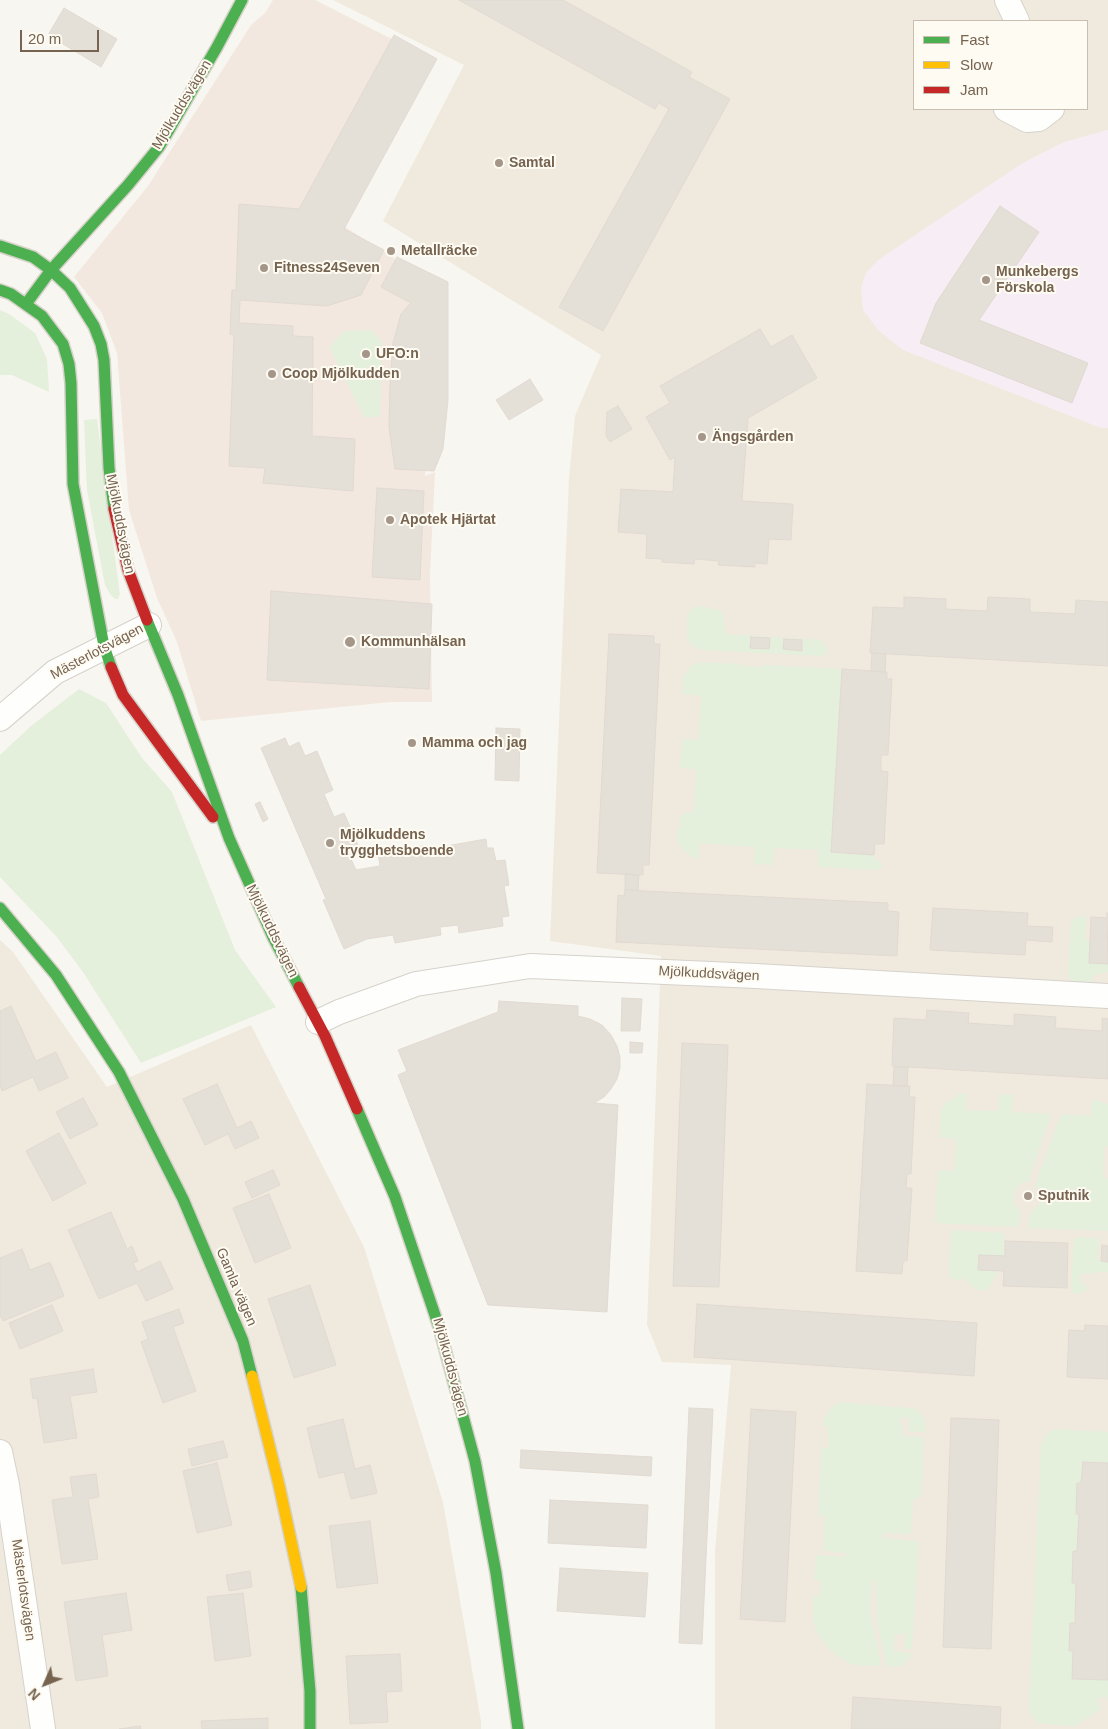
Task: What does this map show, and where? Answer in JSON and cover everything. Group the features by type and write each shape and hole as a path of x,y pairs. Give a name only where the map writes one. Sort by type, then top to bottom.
{"street":[{"name":"Mjölkuddsvägen","path":"26,304 50,270 128,184 158,147 217,47 242,0"},
{"path":"1006,0 1017,20"},
{"path":"1008,110 1027,120 1039,119 1051,110"},
{"name":"Mjölkuddsvägen","path":"0,246 33,257 70,288 94,326 101,344 104,360 109,468 114,507 128,570 175,687 229,838 273,937 318,1022 395,1197 439,1327 475,1462 496,1573 518,1729"},
{"name":"Mjölkuddsvägen","path":"0,290 11,294 42,316 63,344 69,364 71,383 73,484 80,527 104,646 123,695 229,838"},
{"name":"Mästerlotsvägen","path":"0,719 55,672 149,625"},
{"name":"Gamla vägen","path":"0,908 56,975 119,1072 183,1199 243,1341 279,1485 302,1591 310,1691 310,1729"},
{"name":"Mjölkuddsvägen","path":"318,1022 339,1012 416,984 530,966 756,976 1108,996"},
{"name":"Mästerlotsvägen","path":"0,1452 7,1485 43,1729"}],"shaded area":[{"path":"273,0 315,0 429,58 342,225 439,287 425,476 435,472 430,575 432,702 390,702 201,721 177,642 157,598 129,510 117,353 102,313 74,277 148,186 251,25 265,13"},
{"path":"333,0 1108,0 1108,1729 715,1729 715,1551 731,1365 662,1362 647,1325 661,956 550,941 569,478 575,416 601,355 383,221 464,65"},
{"name":"Munkebergs Förskola","path":"1108,130 1108,428 1101,428 903,350 878,330 863,310 861,288 866,273 878,260 1021,164 1064,142"},
{"path":"0,940 13,952 107,1087 251,1025 364,1247 443,1502 481,1729 0,1729"}],"green space":[{"path":"0,310 9,314 35,333 47,359 49,392 12,375 0,375"},
{"path":"372,330 382,342 380,417 364,417 329,347 344,331"},
{"path":"97,419 120,594 118,599 115,599 110,594 105,585 87,490 84,420"},
{"path":"701,606 723,613 727,634 821,640 828,650 825,655 820,656 702,650 692,646 687,637 687,617 692,607"},
{"path":"701,662 741,664 741,666 763,667 764,665 842,669 831,852 874,855 875,859 883,864 881,868 874,870 818,867 818,850 775,848 773,865 754,864 755,847 700,843 699,859 693,858 680,847 677,838 680,818 684,813 694,812 696,769 680,768 682,739 698,740 701,696 683,694 683,677 690,666"},
{"path":"79,689 106,703 142,758 172,792 235,950 276,1007 141,1063 83,972 56,936 0,877 0,755 31,726"},
{"path":"1086,916 1085,939 1090,940 1089,963 1108,964 1108,972 1092,977 1092,983 1086,984 1073,981 1068,977 1071,922 1076,917"},
{"path":"960,1093 967,1094 966,1110 998,1111 999,1094 1013,1095 1012,1112 1051,1114 1028,1182 1019,1185 1014,1194 1015,1205 1021,1212 1018,1227 935,1223 938,1170 954,1171 956,1139 939,1137 941,1111 945,1104"},
{"path":"1092,1099 1108,1104 1108,1147 1104,1147 1103,1179 1108,1179 1108,1231 1028,1228 1031,1211 1039,1205 1041,1199 1040,1192 1035,1186 1061,1114 1091,1116"},
{"path":"951,1230 1004,1233 1005,1256 979,1255 978,1270 998,1270 990,1287 986,1290 977,1290 962,1278 958,1280 949,1278"},
{"path":"1074,1237 1099,1238 1098,1260 1108,1262 1108,1272 1080,1274 1081,1281 1088,1289 1080,1294 1071,1292"},
{"path":"840,1402 918,1409 925,1420 925,1432 909,1432 909,1418 900,1418 903,1436 924,1438 921,1497 913,1500 911,1534 884,1533 883,1538 917,1541 919,1543 912,1648 905,1649 905,1634 895,1634 894,1651 912,1654 909,1660 901,1666 887,1667 877,1622 876,1581 872,1581 870,1610 881,1666 854,1665 843,1660 831,1651 819,1636 813,1621 813,1595 820,1595 821,1581 814,1579 816,1555 846,1557 846,1552 823,1550 825,1516 818,1515 821,1447 829,1448 828,1427 823,1425 826,1415 833,1406"},
{"path":"1056,1429 1108,1432 1108,1463 1083,1462 1081,1483 1077,1483 1076,1513 1079,1514 1077,1551 1073,1552 1072,1582 1076,1583 1072,1678 1108,1680 1108,1702 1105,1696 1098,1700 1101,1709 1073,1726 1037,1723 1029,1710 1041,1445 1044,1437 1050,1431"}],"building":[{"path":"459,0 563,0 692,72 689,77 730,99 603,331 559,307 669,109 659,103 655,109"},
{"path":"64,8 117,39 101,67 48,35"},
{"path":"394,35 437,59 344,229 384,250 361,295 327,306 240,300 239,323 293,326 293,336 313,337 312,436 355,439 353,491 263,483 265,468 229,466 234,335 230,334 232,290 236,290 239,204 299,209"},
{"path":"1000,206 1039,232 979,320 1088,363 1072,403 920,343 936,303"},
{"path":"397,257 448,282 448,400 443,449 434,471 395,469 389,427 393,343 401,314 411,303 381,287"},
{"name":"Ängsgården","path":"760,329 771,347 792,335 817,378 748,418 742,501 793,504 791,540 769,539 767,564 755,563 755,567 718,565 719,561 695,559 694,564 662,562 662,559 646,558 647,534 618,532 621,489 673,492 675,457 670,460 646,417 670,403 660,386"},
{"path":"530,379 543,400 509,420 496,400"},
{"path":"618,406 632,429 610,442 606,436 607,412"},
{"path":"377,488 424,491 420,580 372,577"},
{"name":"Kommunhälsan","path":"271,591 432,604 429,689 267,680"},
{"path":"904,597 946,599 946,609 987,611 988,597 1030,599 1030,612 1075,614 1076,600 1108,602 1108,666 870,653 873,607 904,608"},
{"path":"609,634 654,636 654,644 660,644 649,865 643,865 643,875 597,873"},
{"path":"751,637 770,638 769,649 750,648"},
{"path":"784,639 802,640 802,651 783,649"},
{"path":"872,653 886,654 885,672 871,671"},
{"path":"842,669 887,672 887,679 892,679 888,755 881,755 881,771 888,772 884,844 875,844 874,855 831,852"},
{"path":"496,728 520,729 519,781 495,780"},
{"name":"Mjölkuddens trygghetsboende","path":"285,738 289,747 299,742 305,756 317,751 333,790 324,794 334,817 344,813 361,852 350,857 356,870 380,866 378,853 423,846 425,855 442,853 441,847 486,839 487,848 493,848 496,861 505,860 509,885 504,886 509,916 502,917 503,926 459,933 458,925 440,927 441,935 395,943 393,935 367,939 344,949 323,900 326,899 261,748"},
{"path":"260,802 268,819 263,822 255,804"},
{"path":"625,874 639,875 638,890 625,890"},
{"path":"625,890 888,903 888,911 899,912 897,956 616,942 618,895 624,896"},
{"path":"933,908 1028,913 1027,926 1053,927 1052,942 1026,940 1025,955 930,950"},
{"path":"1107,913 1108,964 1089,963 1091,917 1107,918"},
{"path":"622,998 642,999 640,1031 621,1031"},
{"path":"499,1001 578,1006 578,1016 602,1025 611,1035 617,1046 620,1068 617,1079 604,1097 594,1103 618,1105 607,1312 488,1305 398,1075 407,1071 398,1050 498,1012"},
{"path":"11,1006 36,1061 56,1052 68,1078 39,1091 33,1077 2,1091 0,1086 0,1011"},
{"path":"927,1010 969,1013 968,1023 1014,1026 1014,1014 1056,1017 1055,1028 1102,1031 1102,1018 1108,1019 1108,1079 892,1066 894,1018 926,1020"},
{"path":"630,1042 643,1043 642,1053 630,1053"},
{"path":"682,1043 728,1045 719,1287 673,1286"},
{"path":"894,1067 908,1067 907,1086 893,1086"},
{"path":"217,1084 237,1128 251,1121 259,1138 235,1149 228,1134 205,1145 183,1099"},
{"path":"867,1084 910,1086 909,1097 915,1097 911,1174 907,1174 906,1188 912,1188 907,1261 903,1261 902,1274 856,1271"},
{"path":"83,1098 98,1125 70,1139 56,1112"},
{"path":"59,1133 86,1183 53,1201 26,1151"},
{"path":"273,1170 280,1185 252,1198 245,1182"},
{"path":"269,1194 291,1248 255,1263 233,1208"},
{"path":"111,1212 127,1249 132,1246 138,1261 133,1263 137,1272 160,1261 173,1289 146,1301 137,1283 99,1299 68,1230"},
{"path":"1005,1241 1068,1243 1067,1288 1003,1286 1004,1271 978,1270 979,1255 1005,1256"},
{"path":"1102,1245 1108,1246 1108,1262 1101,1261"},
{"path":"22,1249 30,1270 50,1262 64,1296 3,1321 0,1315 0,1258"},
{"path":"310,1285 336,1365 294,1378 268,1299"},
{"path":"697,1304 977,1323 974,1376 694,1357"},
{"path":"52,1305 63,1331 20,1349 9,1323"},
{"path":"179,1309 184,1323 173,1327 196,1391 163,1403 141,1342 148,1339 142,1322"},
{"path":"1085,1325 1108,1326 1108,1379 1067,1377 1069,1330 1084,1331"},
{"path":"93,1369 97,1392 70,1396 77,1438 44,1443 37,1398 33,1399 30,1379"},
{"path":"689,1408 713,1409 702,1644 679,1643"},
{"path":"751,1409 796,1412 785,1622 740,1619"},
{"path":"951,1418 999,1420 991,1649 943,1647"},
{"path":"343,1419 355,1469 370,1465 377,1493 351,1499 344,1472 319,1478 307,1428"},
{"path":"223,1441 228,1457 192,1466 188,1449"},
{"path":"521,1450 652,1457 651,1476 520,1468"},
{"path":"1083,1462 1108,1463 1108,1680 1072,1679 1073,1651 1069,1651 1070,1623 1075,1623 1076,1583 1072,1583 1073,1551 1077,1551 1079,1514 1076,1514 1077,1483 1081,1483"},
{"path":"217,1463 232,1525 197,1533 183,1471"},
{"path":"96,1474 99,1497 88,1499 98,1559 62,1564 52,1500 73,1497 70,1477"},
{"path":"550,1500 648,1505 646,1548 548,1543"},
{"path":"370,1521 378,1583 337,1588 329,1526"},
{"path":"560,1568 648,1573 645,1617 557,1611"},
{"path":"250,1571 252,1587 229,1591 226,1575"},
{"path":"126,1593 132,1630 102,1635 108,1676 76,1681 64,1602"},
{"path":"243,1593 251,1656 215,1661 207,1597"},
{"path":"400,1654 402,1691 386,1692 388,1722 350,1724 346,1656"},
{"path":"853,1697 1001,1707 1000,1729 851,1729"},
{"path":"268,1718 268,1729 202,1729 201,1721"},
{"path":"140,1726 141,1729 119,1729"}],"traffic: fast":[{"path":"26,304 51,270 128,185 159,147 242,0"},
{"path":"0,246 33,257 51,270 70,288 94,326 101,344 104,360 109,468 114,509"},
{"path":"0,290 11,294 42,316 63,344 69,364 73,484 104,646 111,667"},
{"path":"147,620 178,695 229,838 273,937 299,987"},
{"path":"0,908 56,975 119,1072 183,1199 243,1341 252,1376"},
{"path":"357,1109 395,1197 439,1327 475,1461 496,1573 518,1729"},
{"path":"301,1587 310,1691 310,1729"}],"traffic: slow":[{"path":"252,1376 279,1485 301,1587"}],"traffic: jam":[{"path":"114,509 128,570 147,620"},
{"path":"111,667 123,695 213,817"},
{"path":"299,987 325,1036 357,1109"}],"place":[{"name":"Samtal","path":"499,163"},
{"name":"Metallräcke","path":"391,251"},
{"name":"Fitness24Seven","path":"264,268"},
{"name":"Munkebergs Förskola","path":"986,280"},
{"name":"UFO:n","path":"366,354"},
{"name":"Coop Mjölkudden","path":"272,374"},
{"name":"Ängsgården","path":"702,437"},
{"name":"Apotek Hjärtat","path":"390,520"},
{"name":"Kommunhälsan","path":"350,642"},
{"name":"Mamma och jag","path":"412,743"},
{"name":"Mjölkuddens trygghetsboende","path":"330,843"},
{"name":"Sputnik","path":"1028,1196"}]}
